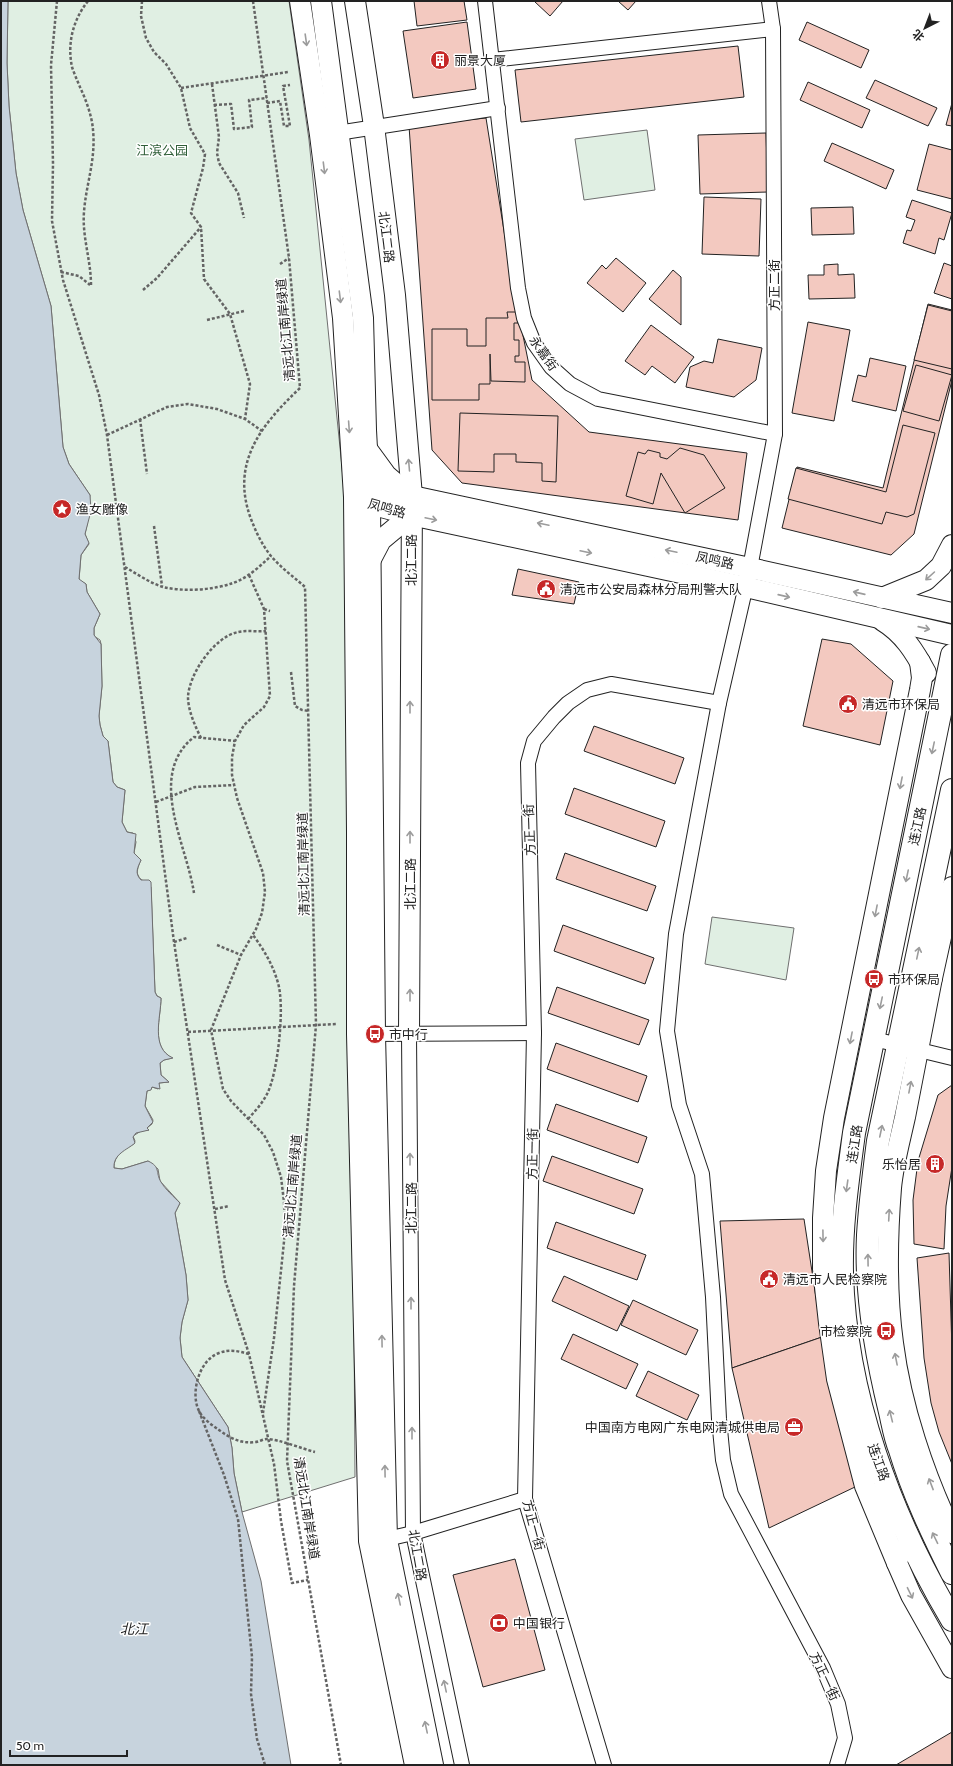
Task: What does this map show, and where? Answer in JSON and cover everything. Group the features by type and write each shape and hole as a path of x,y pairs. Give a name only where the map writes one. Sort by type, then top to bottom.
{"main road":[{"name":"北江二路","path":"300,1 320,135 343,318 364,496 370,561 366,1034"},
{"name":"北江二路","path":"322,1 362,318 367,449 364,496 357,824 366,1034 378,1541 415,1765"},
{"name":"北江二路","path":"355,1 374,126 395,295 412,506 409,1034"},
{"path":"367,449 412,506 382,540 370,561"},
{"name":"凤鸣路","path":"364,496 750,568 952,613"},
{"name":"凤鸣路","path":"412,506 952,635"},
{"path":"882,598 926,580 940,566 952,545"},
{"path":"878,618 893,627 910,645 928,678 939,717"},
{"name":"连江路","path":"952,655 854,1133 845,1204 842,1272 847,1329 858,1396 877,1459 905,1530 936,1594 952,1620"},
{"name":"连江路","path":"920,662 922,678 920,690 834,1118 826,1171 823,1218 823,1269 837,1379 865,1486 910,1595 952,1668"},
{"name":"连江路","path":"952,790 905,1018 909,1047 891,1187 888,1235 893,1343 901,1386 930,1483 952,1533"},
{"name":"连江路","path":"952,887 932,978 878,1141 872,1183 868,1236 869,1279 874,1333 884,1390 899,1450 926,1520 952,1573"},
{"path":"905,1018 932,978"},
{"path":"896,1563 905,1530"},
{"name":"北江二路","path":"378,1541 434,1765"}],"street":[{"name":"永嘉街","path":"485,1 518,288 524,318 534,343 551,367 570,384 598,399 775,434"},
{"name":"方正二街","path":"746,587 775,434 773,29 769,1"},
{"path":"492,60 773,29"},
{"path":"320,135 498,108"},
{"name":"方正一街","path":"746,587 719,703 676,934 667,1031 679,1105 702,1174 713,1297 718,1419 723,1460 731,1494 823,1668 838,1704 845,1738 837,1765"},
{"name":"方正一街","path":"604,1765 525,1499 534,1033 527,776 528,762 534,741 568,703 587,690 611,684 719,703"},
{"path":"366,1034 534,1033"},
{"name":"北江二路","path":"409,1034 413,1533 462,1765"},
{"path":"874,1039 952,1058"},
{"path":"378,1541 413,1533 525,1499"}],"path":[{"path":"57,1 51,65 53,164 52,221 61,272 99,395 107,435 174,942 225,1280 249,1354 267,1440 274,1464 280,1521 292,1583 308,1580"},
{"path":"61,272 79,276 91,285 91,272 84,231 84,213 85,198 93,162 93,130 84,95 72,67 70,47 74,24 88,1"},
{"path":"142,1 141,16 146,38 154,52 166,64 181,88 190,128 205,154 203,168 191,213 201,227 204,279 230,314 250,384 245,419"},
{"name":"清远北江南岸绿道","path":"253,1 289,258 300,388 283,404 262,431 252,447 245,466 243,485 247,509 257,535 271,556 305,587 309,711 316,1025 294,1286 287,1461 341,1765"},
{"path":"181,88 288,72"},
{"path":"212,84 219,137 218,163 238,193 244,218"},
{"path":"267,103 280,101 284,126 290,126 283,86 290,85"},
{"path":"214,105 231,104 234,129 252,127 249,100 267,98"},
{"path":"143,290 157,278 201,227"},
{"path":"280,264 289,258"},
{"path":"207,320 244,311"},
{"path":"107,435 167,407 188,404 217,409 245,419 262,431"},
{"path":"140,419 147,474"},
{"path":"154,526 162,587"},
{"path":"125,567 162,587 181,589 208,588 234,583 249,575 271,556"},
{"path":"249,575 264,609 270,696 264,707 244,726 235,741 232,757 232,776 237,798 263,873 265,892 262,913 253,935 241,955 211,1030 223,1089 231,1100 264,1135 273,1152 281,1177 285,1232 274,1338 263,1417"},
{"path":"264,609 270,611"},
{"path":"201,738 191,712 188,698 190,683 201,663 211,649 227,637 237,632 266,631"},
{"path":"291,672 295,706 302,710 309,711"},
{"path":"194,893 191,875 178,837 171,796 174,763 178,754 194,737 207,740 235,741"},
{"path":"156,802 195,786 234,785"},
{"path":"248,1119 258,1108 268,1093 273,1073 282,1005 279,984 273,967 253,935"},
{"path":"174,942 187,938"},
{"path":"217,945 241,955"},
{"path":"188,1032 337,1024"},
{"path":"215,1209 229,1206"},
{"path":"249,1354 235,1350 219,1353 210,1358 202,1369 196,1384 199,1411 224,1475 238,1519 252,1657 251,1694 257,1739 264,1765"},
{"path":"199,1411 207,1421 237,1441 255,1442 267,1440 315,1452"}],"green space":[{"name":"江滨公园","path":"8,1 289,1 309,140 349,537 355,1477 242,1512 234,1473 232,1448 228,1427 182,1357 180,1338 182,1322 188,1300 186,1275 175,1213 180,1203 160,1181 158,1169 148,1161 122,1169 114,1168 115,1160 123,1150 134,1144 135,1141 133,1136 141,1131 149,1130 147,1128 152,1124 153,1120 145,1106 147,1091 152,1087 158,1089 159,1083 169,1082 161,1075 160,1063 164,1060 172,1058 165,1053 161,1046 158,1031 161,998 157,996 155,992 151,887 140,879 137,873 141,860 134,853 136,842 133,833 127,832 122,822 125,790 117,787 113,782 108,741 103,736 100,725 99,716 102,686 101,644 100,640 94,636 94,628 100,614 87,592 86,584 79,580 81,555 89,544 85,534 90,495 69,464 63,447 51,306 23,210 16,173 9,106 7,63"},
{"path":"647,130 655,190 584,200 575,139"},
{"path":"712,917 794,928 786,980 705,964"}],"water":[{"name":"北江","path":"1,1 8,1 7,63 9,106 16,173 23,210 51,306 63,447 69,464 90,495 91,511 85,534 89,543 81,555 79,579 86,584 87,592 100,614 94,628 94,635 101,644 102,686 99,716 100,725 103,736 108,741 113,782 117,787 125,790 122,822 127,832 136,834 134,853 141,860 137,872 141,880 149,880 151,882 155,992 157,996 161,998 158,1031 159,1040 161,1047 173,1058 164,1060 160,1063 161,1075 169,1082 159,1083 160,1089 152,1087 151,1090 147,1091 145,1106 153,1122 147,1128 149,1130 136,1133 133,1137 135,1143 118,1156 114,1163 114,1168 122,1169 148,1161 152,1163 155,1165 163,1185 180,1203 175,1213 186,1275 188,1300 182,1322 180,1338 182,1357 228,1427 232,1448 234,1473 242,1512 261,1581 291,1765 1,1765"}],"building":[{"name":"丽景大厦","path":"414,1 464,1 467,20 417,26"},
{"path":"534,1 563,1 550,16"},
{"path":"618,1 636,1 628,10"},
{"name":"丽景大厦","path":"467,22 476,89 413,98 403,31"},
{"path":"807,22 869,50 861,68 799,40"},
{"path":"738,46 744,97 521,122 515,70"},
{"path":"875,80 937,108 928,126 866,98"},
{"path":"808,82 870,110 862,128 800,100"},
{"path":"952,103 952,126 946,125"},
{"path":"486,118 512,281 532,380 589,432 747,453 738,520 462,483 432,450 409,126"},
{"path":"766,133 768,192 700,194 698,135"},
{"path":"832,143 894,170 886,189 824,161"},
{"path":"929,144 952,150 952,199 917,190"},
{"path":"704,197 761,199 759,256 702,254"},
{"path":"912,200 952,213 944,240 939,238 935,254 903,243 907,230 911,231 915,220 906,217"},
{"path":"853,207 854,234 812,235 811,208"},
{"path":"616,258 646,283 623,312 587,283 602,265 606,269"},
{"path":"944,263 952,266 952,299 934,293"},
{"path":"838,264 838,275 854,274 855,298 809,299 808,275 824,275 824,265"},
{"path":"673,270 681,277 681,325 649,299"},
{"path":"928,304 952,310 952,380 914,534 891,555 782,528 797,467 883,488"},
{"path":"928,305 952,311 952,369 914,360"},
{"path":"507,312 518,312 518,323 514,323 514,340 519,340 519,356 515,356 515,362 525,362 525,382 491,381 490,354 490,384 479,384 479,400 432,400 432,329 467,329 467,346 486,346 486,318 508,318"},
{"path":"808,322 850,330 834,421 792,413"},
{"path":"651,325 694,357 675,383 652,366 645,375 625,361"},
{"path":"718,339 762,348 756,380 734,397 686,387 690,367 704,361 713,363"},
{"path":"870,358 906,366 896,411 852,401 858,375 866,377"},
{"path":"916,365 952,375 939,421 903,411"},
{"path":"460,413 558,416 556,482 542,481 542,463 516,462 516,454 494,454 494,472 458,471"},
{"path":"903,425 935,433 914,514 907,517 886,512 882,524 788,499 796,468 886,492"},
{"path":"680,448 704,455 725,488 685,513 661,473 653,504 626,496 638,452 645,454 648,450 660,453 660,457 667,459"},
{"name":"清远市公安局森林分局刑警大队","path":"518,569 579,582 574,604 512,595"},
{"name":"清远市环保局","path":"822,639 851,644 893,681 880,745 803,726"},
{"path":"594,726 684,758 675,784 584,751"},
{"path":"574,788 665,821 656,847 565,814"},
{"path":"565,853 656,886 647,911 556,879"},
{"path":"563,925 654,958 645,984 554,951"},
{"path":"557,987 649,1020 639,1045 548,1013"},
{"path":"556,1043 647,1076 638,1102 547,1069"},
{"name":"乐怡居","path":"952,1085 952,1167 946,1206 944,1249 914,1244 913,1200 918,1161 938,1095"},
{"path":"556,1104 647,1137 638,1163 547,1130"},
{"path":"552,1156 643,1189 634,1214 543,1181"},
{"name":"清远市人民检察院","path":"804,1219 822,1337 732,1368 720,1221"},
{"path":"556,1222 646,1255 637,1280 547,1248"},
{"path":"949,1253 952,1350 952,1464 939,1432 931,1403 924,1358 917,1258"},
{"path":"564,1276 629,1306 617,1331 552,1301"},
{"path":"633,1300 698,1330 686,1355 621,1325"},
{"path":"573,1334 638,1364 626,1389 561,1359"},
{"name":"中国南方电网广东电网清城供电局","path":"822,1337 855,1487 769,1528 732,1368"},
{"path":"648,1371 699,1395 687,1420 636,1396"},
{"name":"中国银行","path":"515,1559 545,1670 483,1687 453,1575"},
{"path":"952,1732 952,1765 896,1765"}],"place":[{"name":"丽景大厦","path":"440,60"},
{"name":"渔女雕像","path":"62,509"},
{"name":"清远市公安局森林分局刑警大队","path":"546,589"},
{"name":"清远市环保局","path":"848,704"},
{"name":"市环保局","path":"874,979"},
{"name":"市中行","path":"375,1034"},
{"name":"乐怡居","path":"935,1164"},
{"name":"清远市人民检察院","path":"769,1279"},
{"name":"市检察院","path":"886,1331"},
{"name":"中国南方电网广东电网清城供电局","path":"794,1427"},
{"name":"中国银行","path":"499,1623"}]}
